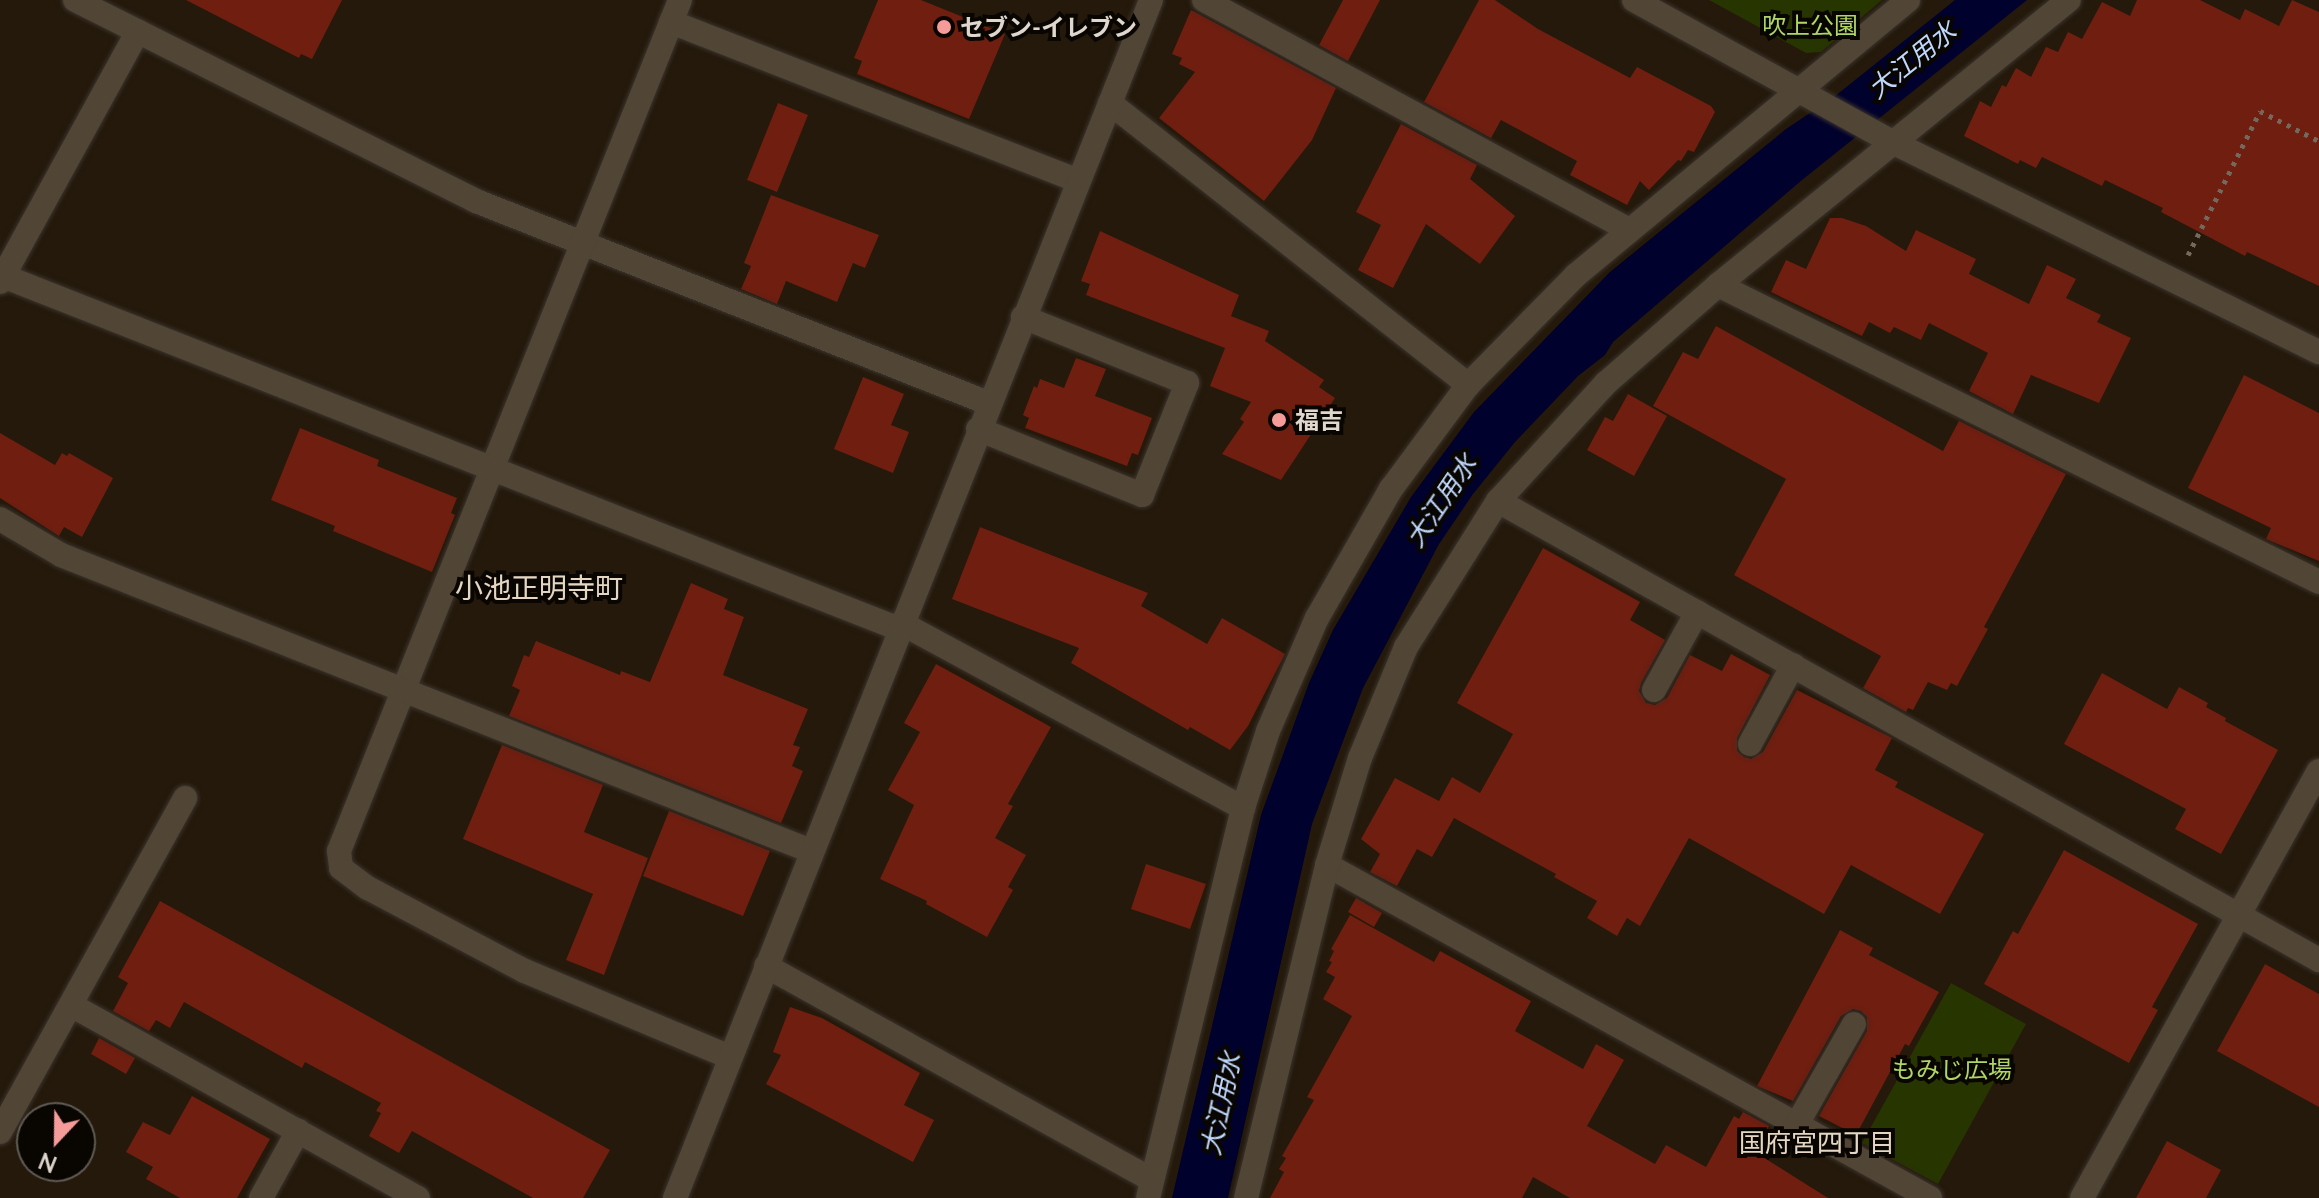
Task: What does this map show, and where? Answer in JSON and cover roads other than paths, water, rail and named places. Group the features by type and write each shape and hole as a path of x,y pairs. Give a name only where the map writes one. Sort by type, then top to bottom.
{"street":[{"path":"75,0 476,201 988,403"},
{"path":"675,1198 988,403 1151,0"},
{"path":"1204,0 1628,229"},
{"path":"1634,0 1887,139 2319,352"},
{"path":"766,966 1150,1189 1243,808 1268,731 1317,618 1391,489 1468,385 1576,275 1628,229 1804,93 1908,0"},
{"path":"1246,1198 1327,865 1360,758 1406,647 1498,501 1606,383 1887,139 2069,0"},
{"path":"730,1057 525,971 368,888 341,868 339,851 676,11 1078,181"},
{"path":"138,31 2,279 900,626 1243,808"},
{"path":"1110,103 1468,385"},
{"path":"1718,285 2319,582"},
{"path":"978,429 1142,495 1187,383 1023,317"},
{"path":"1498,501 2319,960"},
{"path":"0,519 61,555 811,851"},
{"path":"1654,690 1697,612"},
{"path":"1750,744 1793,665"},
{"path":"2082,1198 2319,771"},
{"path":"0,1132 185,798"},
{"path":"1327,865 1930,1198"},
{"path":"71,1005 418,1198"},
{"path":"1797,1124 1854,1024"},
{"path":"261,1198 298,1131"}],"water":[{"name":"大江用水","path":"1955,0 2027,0 1802,180 1613,342 1605,355 1578,376 1515,442 1473,494 1439,544 1363,688 1312,824 1228,1198 1172,1198 1261,815 1309,683 1333,630 1411,497 1474,412 1610,272 1786,129 1834,97"}],"place":[{"name":"セブン-イレブン","path":"944,27"},
{"name":"福吉","path":"1279,420"}],"district":[{"name":"小池正明寺町","path":"539,587"},
{"name":"国府宮四丁目","path":"1817,1143"}],"park label":[{"name":"吹上公園","path":"1810,25"},
{"name":"もみじ広場","path":"1952,1069"}]}
